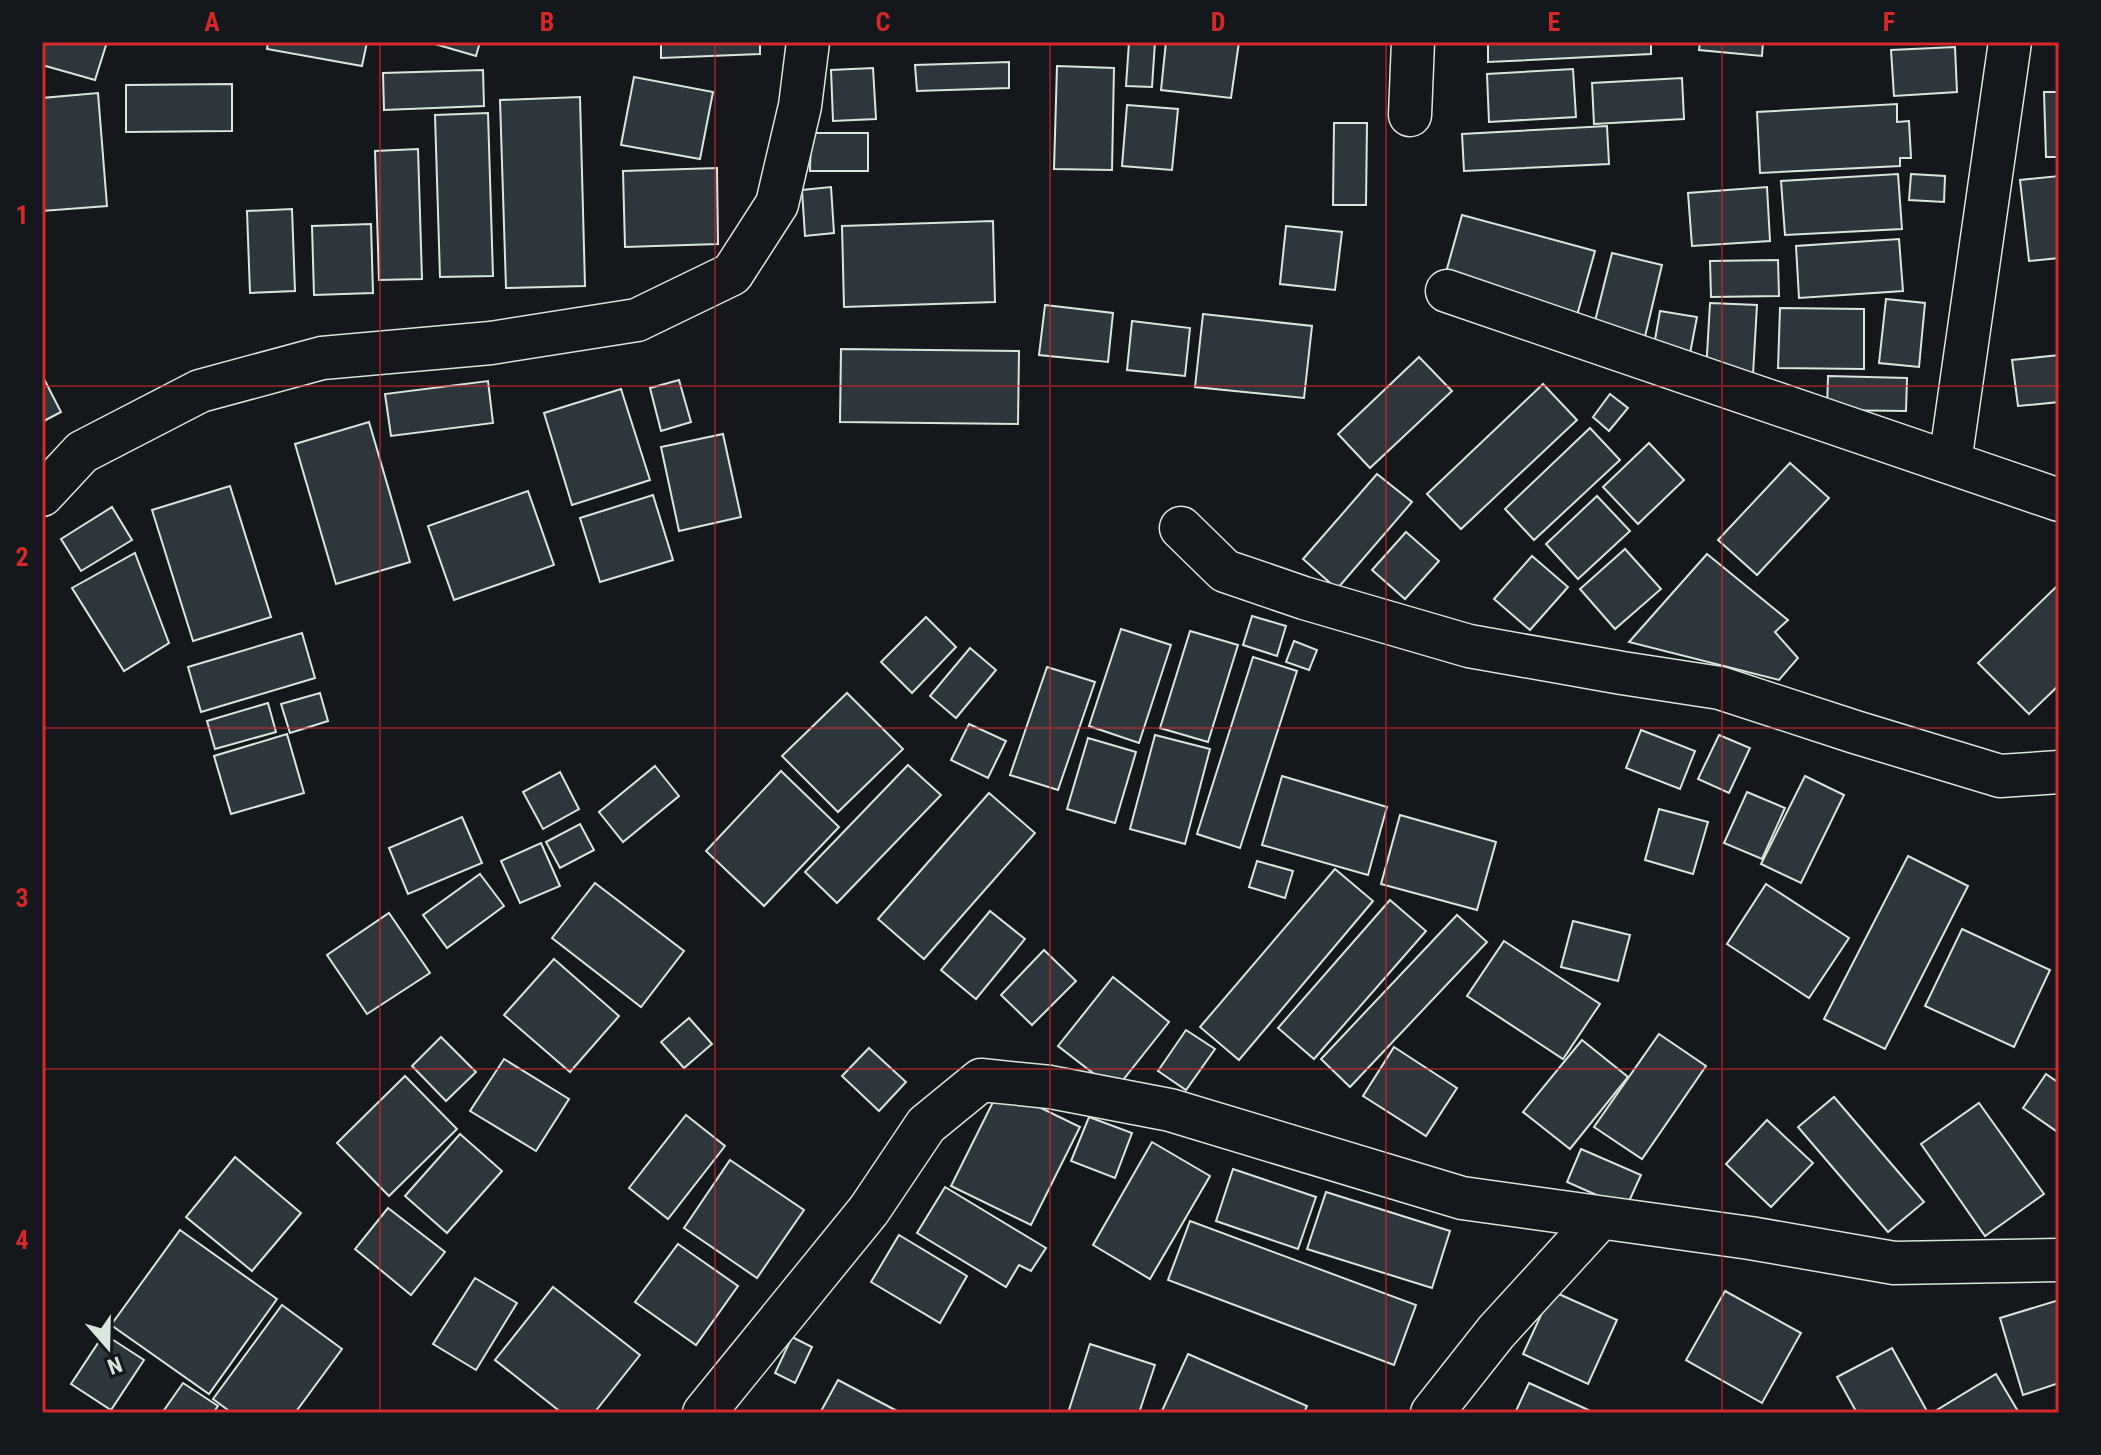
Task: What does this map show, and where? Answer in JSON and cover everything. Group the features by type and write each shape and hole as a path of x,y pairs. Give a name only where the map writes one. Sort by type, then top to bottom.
{"street":[{"path":"42,495 82,452 200,391 322,358 491,343 637,320 732,274 777,204 800,106 808,42"},
{"path":"1410,115 1413,42"},
{"path":"1950,462 2010,42"},
{"path":"1447,291 2059,500"},
{"path":"1181,528 1225,571 1304,598 1469,646 1720,688 2000,776 2059,772"},
{"path":"704,1413 869,1210 926,1125 981,1080 1050,1087 1170,1110 1462,1198 1750,1238 1894,1263 2059,1260"},
{"path":"1432,1413 1496,1332 1600,1218"}],"building":[{"path":"42,42 107,42 95,80 42,65"},
{"path":"268,42 367,42 362,66 267,49"},
{"path":"428,42 480,42 476,56"},
{"path":"661,42 760,42 760,54 661,58"},
{"path":"1129,42 1155,42 1152,87 1126,86"},
{"path":"1166,42 1239,42 1231,98 1161,90"},
{"path":"1488,42 1651,42 1651,54 1488,62"},
{"path":"1700,42 1763,42 1762,56 1699,50"},
{"path":"1955,47 1957,92 1894,96 1891,50"},
{"path":"1009,62 1009,88 917,91 915,65"},
{"path":"1057,66 1114,68 1112,170 1054,169"},
{"path":"873,68 876,119 833,121 831,70"},
{"path":"1573,69 1576,117 1489,122 1487,74"},
{"path":"483,70 484,106 384,110 383,73"},
{"path":"634,77 713,92 700,159 621,145"},
{"path":"1682,78 1684,119 1594,124 1592,83"},
{"path":"232,84 232,131 126,132 126,85"},
{"path":"2044,92 2059,92 2059,157 2046,157"},
{"path":"98,93 107,206 42,211 42,98"},
{"path":"580,97 585,286 506,288 500,100"},
{"path":"1897,104 1897,122 1909,121 1911,158 1900,158 1900,166 1760,173 1757,112"},
{"path":"1127,105 1178,109 1172,170 1122,166"},
{"path":"488,113 493,276 440,277 435,115"},
{"path":"1334,123 1367,123 1366,205 1333,205"},
{"path":"1607,126 1609,164 1464,171 1462,134"},
{"path":"811,133 868,133 868,171 810,171"},
{"path":"418,149 422,279 379,280 375,151"},
{"path":"717,168 718,244 625,247 623,171"},
{"path":"1898,174 1902,229 1785,235 1781,181"},
{"path":"1911,174 1945,176 1944,202 1909,200"},
{"path":"2059,176 2059,258 2029,261 2020,180"},
{"path":"831,187 834,233 805,236 802,190"},
{"path":"1767,187 1770,241 1692,246 1688,193"},
{"path":"292,209 295,291 250,293 247,211"},
{"path":"1462,215 1595,251 1576,319 1443,283"},
{"path":"993,221 995,302 844,307 842,226"},
{"path":"371,224 373,293 314,295 312,226"},
{"path":"1286,226 1342,232 1335,290 1280,284"},
{"path":"1899,239 1903,291 1799,298 1796,246"},
{"path":"1612,253 1662,265 1643,345 1592,333"},
{"path":"1778,260 1779,296 1711,297 1710,261"},
{"path":"1886,299 1925,303 1919,367 1879,363"},
{"path":"1710,303 1757,305 1753,375 1706,372"},
{"path":"1045,305 1113,313 1108,362 1039,355"},
{"path":"1780,308 1864,309 1864,369 1778,368"},
{"path":"1660,311 1697,317 1688,364 1652,357"},
{"path":"1203,314 1312,326 1304,398 1195,387"},
{"path":"1132,321 1190,328 1185,376 1127,370"},
{"path":"841,349 1019,351 1018,424 840,422"},
{"path":"2059,355 2059,402 2018,406 2012,360"},
{"path":"1419,357 1452,391 1370,468 1338,434"},
{"path":"42,375 61,412 42,422"},
{"path":"1828,376 1907,378 1906,411 1827,410"},
{"path":"679,380 691,422 661,431 650,388"},
{"path":"488,381 493,423 391,436 385,394"},
{"path":"1543,384 1577,420 1461,529 1427,494"},
{"path":"621,389 650,480 572,505 544,413"},
{"path":"1610,394 1628,408 1609,431 1593,417"},
{"path":"369,422 410,562 336,584 295,444"},
{"path":"1590,428 1620,460 1534,540 1505,509"},
{"path":"723,434 741,517 679,531 661,447"},
{"path":"1649,443 1684,480 1638,524 1603,487"},
{"path":"1790,463 1829,498 1757,575 1718,540"},
{"path":"1377,474 1412,502 1337,589 1303,559"},
{"path":"230,486 271,617 193,641 152,510"},
{"path":"528,491 554,565 454,600 428,526"},
{"path":"653,495 673,560 600,582 580,518"},
{"path":"1597,496 1630,531 1578,579 1546,544"},
{"path":"112,507 132,540 81,571 61,539"},
{"path":"1406,532 1439,561 1405,599 1372,570"},
{"path":"1625,549 1661,589 1615,629 1580,589"},
{"path":"135,553 169,643 124,671 72,588"},
{"path":"1707,554 1788,620 1775,632 1798,658 1779,680 1629,642"},
{"path":"1532,556 1568,587 1530,630 1494,599"},
{"path":"2059,584 2059,685 2029,714 1978,663"},
{"path":"1252,616 1286,626 1277,656 1243,645"},
{"path":"926,617 956,647 912,693 881,662"},
{"path":"1121,629 1171,645 1139,743 1089,726"},
{"path":"1190,631 1238,645 1208,742 1160,728"},
{"path":"302,633 315,678 201,712 188,667"},
{"path":"1294,641 1317,650 1309,670 1286,662"},
{"path":"970,648 996,670 956,718 930,696"},
{"path":"1253,657 1297,671 1240,848 1197,834"},
{"path":"1047,667 1095,682 1058,790 1010,775"},
{"path":"320,693 328,721 290,733 281,704"},
{"path":"847,693 903,749 838,812 782,756"},
{"path":"268,703 276,732 215,749 207,721"},
{"path":"969,724 1006,741 988,778 951,760"},
{"path":"1641,730 1695,751 1680,789 1626,768"},
{"path":"287,734 304,793 231,814 214,756"},
{"path":"1155,735 1210,749 1185,844 1130,829"},
{"path":"1719,735 1750,748 1729,793 1698,779"},
{"path":"1088,738 1136,752 1115,823 1067,809"},
{"path":"908,765 941,795 837,903 805,872"},
{"path":"655,766 679,796 623,842 599,812"},
{"path":"781,771 839,827 764,906 706,851"},
{"path":"560,772 579,809 543,829 523,792"},
{"path":"1282,776 1387,807 1368,875 1262,845"},
{"path":"1805,776 1844,795 1801,883 1761,864"},
{"path":"1747,792 1785,808 1762,859 1724,843"},
{"path":"989,793 1035,833 924,959 878,919"},
{"path":"1659,809 1708,822 1693,874 1645,860"},
{"path":"1400,815 1496,842 1477,910 1381,884"},
{"path":"462,817 482,863 408,894 389,848"},
{"path":"580,824 594,850 560,868 546,842"},
{"path":"541,843 560,886 520,903 501,861"},
{"path":"1908,856 1968,886 1885,1049 1824,1019"},
{"path":"1257,861 1293,871 1285,898 1249,887"},
{"path":"1335,869 1373,901 1239,1060 1200,1027"},
{"path":"480,874 504,906 447,948 423,915"},
{"path":"595,883 684,951 641,1007 552,938"},
{"path":"1766,884 1849,938 1809,998 1727,944"},
{"path":"1390,900 1426,931 1314,1059 1278,1028"},
{"path":"990,911 1025,939 976,999 941,970"},
{"path":"389,913 430,973 367,1014 327,955"},
{"path":"1457,915 1487,942 1350,1087 1321,1059"},
{"path":"1573,921 1630,935 1618,981 1561,967"},
{"path":"1962,929 2050,970 2014,1047 1925,1006"},
{"path":"1504,941 1600,1004 1563,1059 1467,996"},
{"path":"1044,950 1076,981 1032,1025 1001,995"},
{"path":"554,959 619,1016 570,1072 504,1015"},
{"path":"1113,977 1169,1022 1115,1090 1058,1046"},
{"path":"689,1018 712,1044 684,1068 661,1042"},
{"path":"1186,1030 1215,1049 1186,1090 1158,1071"},
{"path":"1659,1034 1706,1066 1642,1159 1594,1127"},
{"path":"441,1037 476,1072 446,1101 412,1066"},
{"path":"1582,1040 1628,1077 1570,1149 1523,1112"},
{"path":"1394,1047 1457,1088 1426,1136 1363,1096"},
{"path":"869,1048 906,1082 879,1111 842,1076"},
{"path":"504,1059 569,1099 536,1151 470,1111"},
{"path":"2046,1074 2059,1083 2059,1133 2023,1108"},
{"path":"405,1076 457,1129 389,1196 337,1143"},
{"path":"1000,1088 1080,1127 1031,1225 951,1186"},
{"path":"1834,1097 1924,1202 1888,1232 1798,1127"},
{"path":"1979,1103 2044,1194 1985,1236 1921,1144"},
{"path":"686,1115 725,1146 668,1219 629,1188"},
{"path":"1089,1117 1132,1133 1115,1178 1071,1161"},
{"path":"1767,1120 1813,1163 1771,1207 1726,1164"},
{"path":"460,1134 502,1171 447,1233 405,1196"},
{"path":"1152,1142 1210,1176 1150,1279 1093,1245"},
{"path":"1581,1149 1641,1175 1626,1208 1567,1182"},
{"path":"235,1157 301,1213 252,1271 186,1217"},
{"path":"730,1160 804,1210 757,1278 684,1228"},
{"path":"1233,1169 1316,1197 1298,1249 1216,1221"},
{"path":"945,1187 1046,1248 1031,1271 1019,1265 1006,1287 917,1233"},
{"path":"1326,1192 1450,1231 1432,1288 1307,1249"},
{"path":"388,1208 445,1252 411,1295 355,1249"},
{"path":"1190,1221 1416,1305 1394,1365 1168,1280"},
{"path":"180,1230 277,1299 209,1394 111,1325"},
{"path":"899,1235 967,1276 940,1323 871,1282"},
{"path":"678,1244 738,1286 696,1345 635,1302"},
{"path":"475,1278 517,1303 476,1370 433,1344"},
{"path":"553,1287 640,1355 594,1413 562,1413 495,1360"},
{"path":"1552,1291 1617,1320 1588,1384 1523,1354"},
{"path":"1725,1291 1801,1333 1762,1403 1686,1360"},
{"path":"2059,1300 2059,1383 2023,1395 2000,1318"},
{"path":"282,1305 342,1349 295,1413 232,1413 213,1399"},
{"path":"104,1334 144,1360 111,1410 71,1384"},
{"path":"792,1337 812,1347 795,1383 775,1373"},
{"path":"1090,1344 1155,1365 1139,1413 1068,1413"},
{"path":"1892,1348 1928,1413 1857,1413 1837,1377"},
{"path":"1188,1354 1307,1406 1304,1413 1161,1413"},
{"path":"1996,1374 2019,1413 1932,1413"},
{"path":"838,1380 901,1413 820,1413"},
{"path":"183,1383 218,1406 213,1413 162,1413"},
{"path":"1529,1383 1595,1413 1515,1413"}]}
